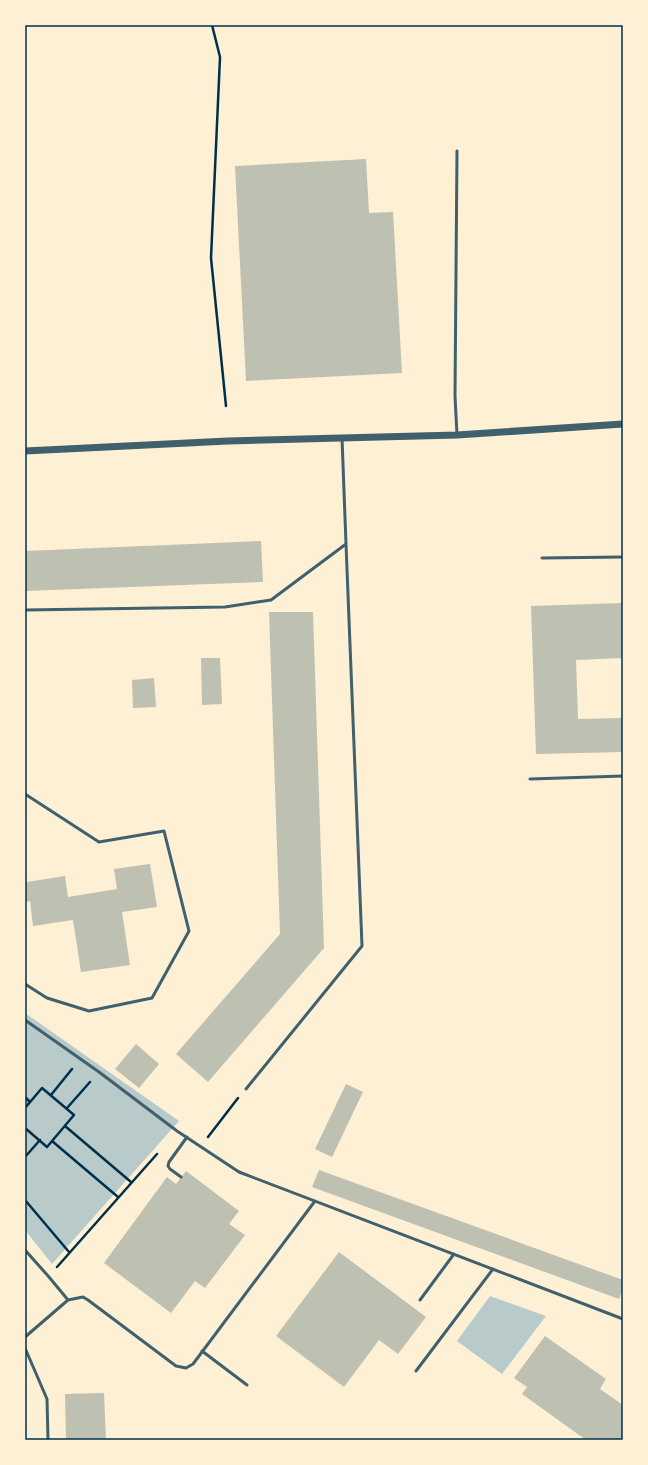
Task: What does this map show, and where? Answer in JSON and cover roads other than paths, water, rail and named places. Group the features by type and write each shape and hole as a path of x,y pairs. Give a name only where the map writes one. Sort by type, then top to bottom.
{"street":[{"path":"25,451 228,441 457,435 623,424"}],"lane":[{"path":"457,151 455,396 457,435"},
{"path":"246,1089 362,946 342,438"},
{"path":"25,610 225,607 271,600 346,544"},
{"path":"542,558 623,557"},
{"path":"530,779 623,776"},
{"path":"25,794 99,842 164,831 189,931 152,998 89,1011 47,998 25,984"},
{"path":"25,1020 80,1058 177,1131 239,1172 623,1319"},
{"path":"180,1177 168,1166 169,1162 187,1137"},
{"path":"25,1337 68,1300 83,1298 88,1300 176,1366 186,1368 193,1364 315,1201"},
{"path":"25,1250 68,1300"},
{"path":"420,1300 454,1254"},
{"path":"416,1371 492,1269"},
{"path":"25,1348 47,1398 48,1440"},
{"path":"202,1351 247,1384"}]}
